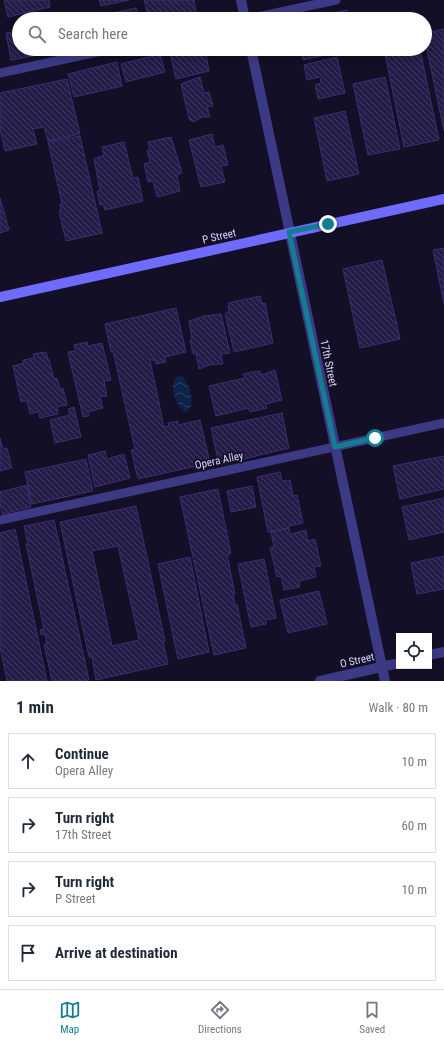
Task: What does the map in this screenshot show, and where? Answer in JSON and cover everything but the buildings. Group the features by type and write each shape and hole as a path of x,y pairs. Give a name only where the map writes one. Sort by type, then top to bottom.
{"main road":[{"name":"P Street","path":"0,297 444,199"}],"street":[{"path":"241,0 244,12"},
{"name":"17th Street","path":"252,56 385,681"},
{"path":"432,654 444,652"},
{"name":"O Street","path":"320,681 396,664"}],"lane":[{"path":"280,12 336,0"},
{"path":"0,73 79,56"},
{"name":"Opera Alley","path":"0,520 444,424"}],"water":[{"path":"178,376 183,377 191,394 191,404 187,412 184,412 178,405 174,394 173,384"}],"route":[{"path":"328,224 289,232 335,447 375,438"}]}
